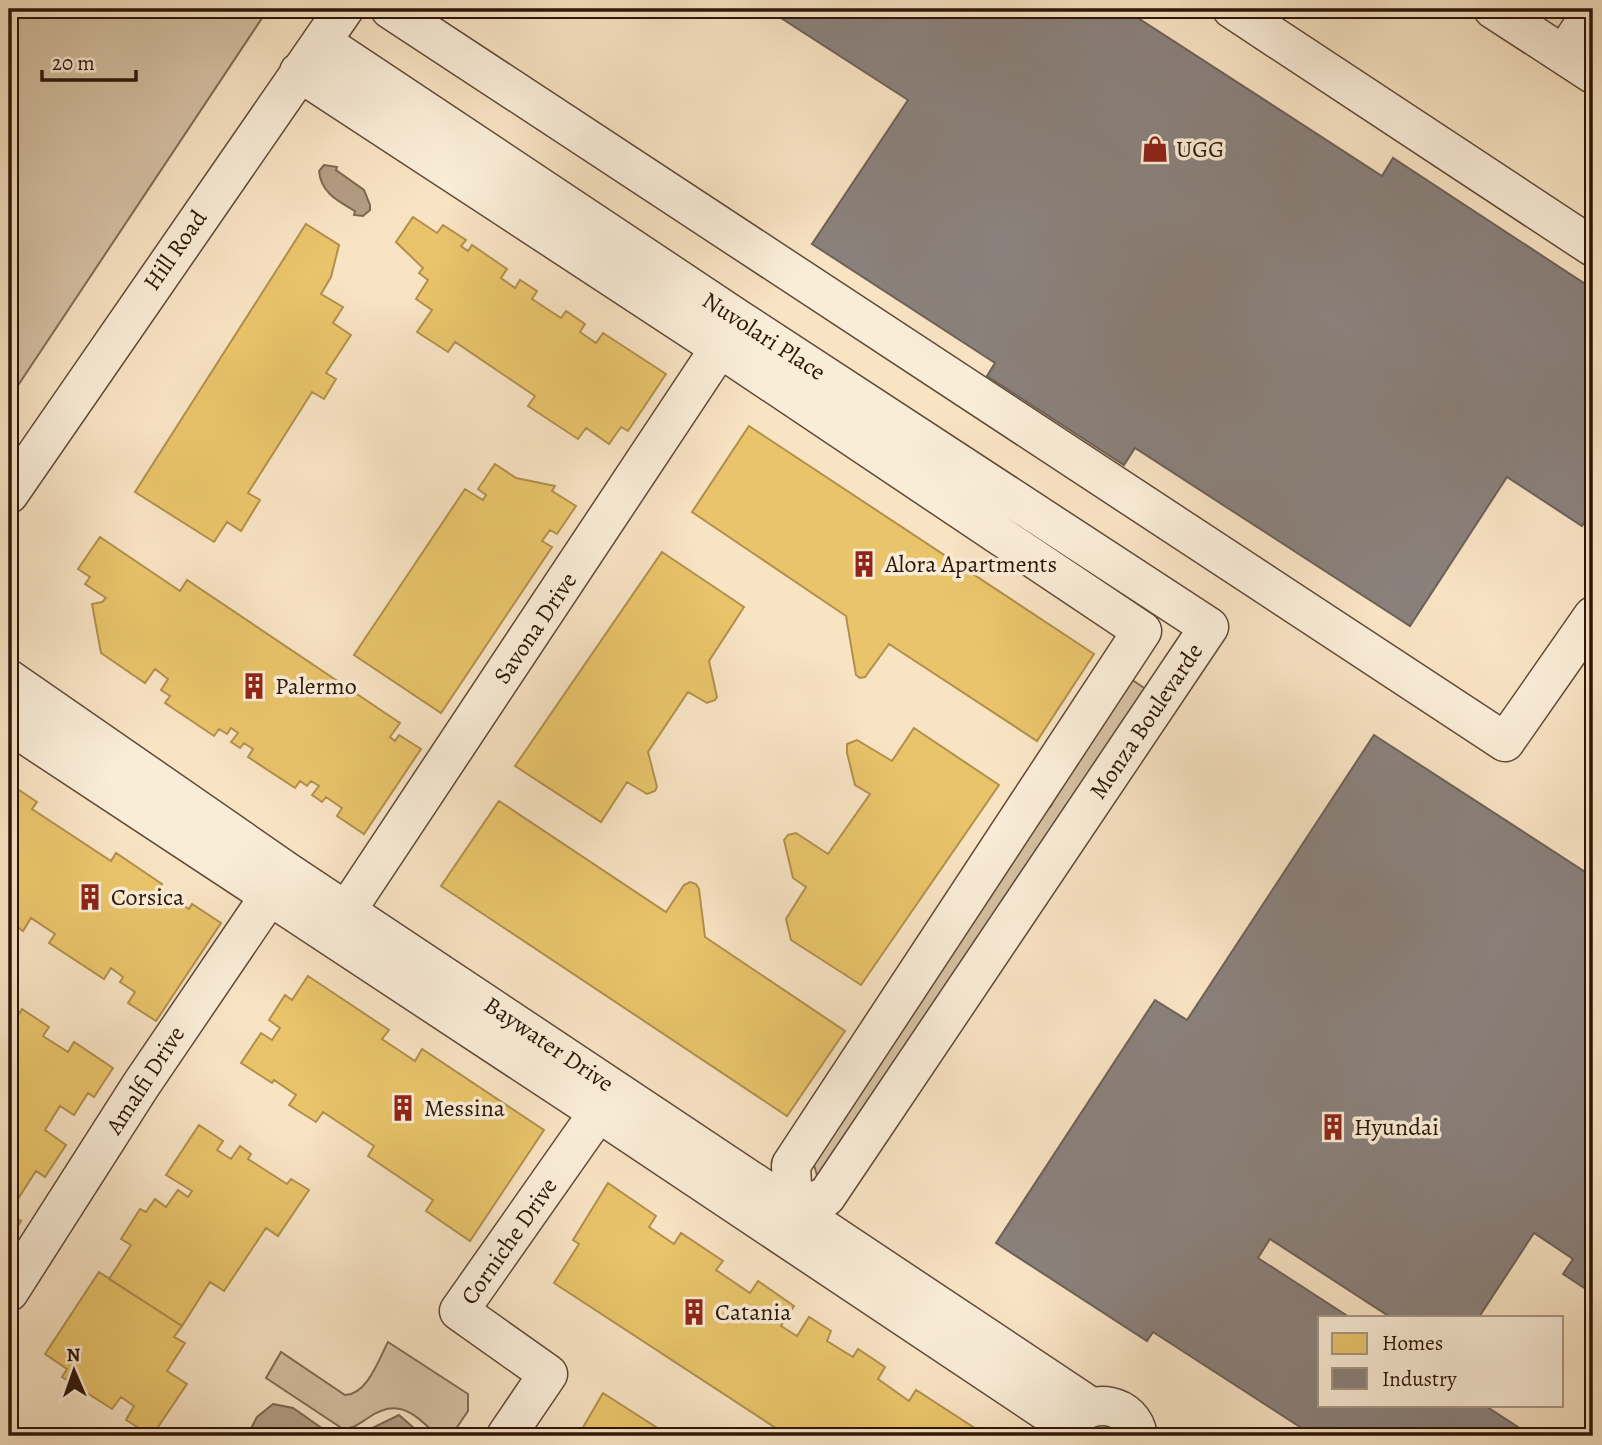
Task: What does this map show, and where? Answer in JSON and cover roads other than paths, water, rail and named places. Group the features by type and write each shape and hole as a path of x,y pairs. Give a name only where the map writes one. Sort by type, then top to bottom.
{"street":[{"name":"Hill Road","path":"9,494 344,9"},
{"path":"390,9 1505,743 1593,616"},
{"path":"1232,9 1593,247"},
{"path":"1493,9 1579,64 1584,17"},
{"name":"Nuvolari Place","path":"322,41 1142,631"},
{"name":"Nuvolari Place","path":"299,72 1209,627"},
{"name":"Savona Drive","path":"339,923 729,334"},
{"name":"Monza Boulevarde","path":"1142,631 1209,627"},
{"name":"Monza Boulevarde","path":"785,1219 826,1197 1209,627"},
{"path":"785,1219 792,1165 1142,631"},
{"name":"Baywater Drive","path":"9,679 278,883"},
{"name":"Baywater Drive","path":"9,724 278,883 785,1219 1075,1423"},
{"name":"Amalfi Drive","path":"9,1292 141,1085 278,883"},
{"name":"Corniche Drive","path":"506,1436 548,1374 459,1311 607,1101"},
{"path":"1075,1423 1114,1406 1132,1420 1138,1436"}],"place":[{"name":"UGG","path":"1155,149"},
{"name":"Alora Apartments","path":"864,564"},
{"name":"Palermo","path":"254,686"},
{"name":"Corsica","path":"90,897"},
{"name":"Messina","path":"403,1108"},
{"name":"Hyundai","path":"1333,1127"},
{"name":"Catania","path":"694,1312"}]}
